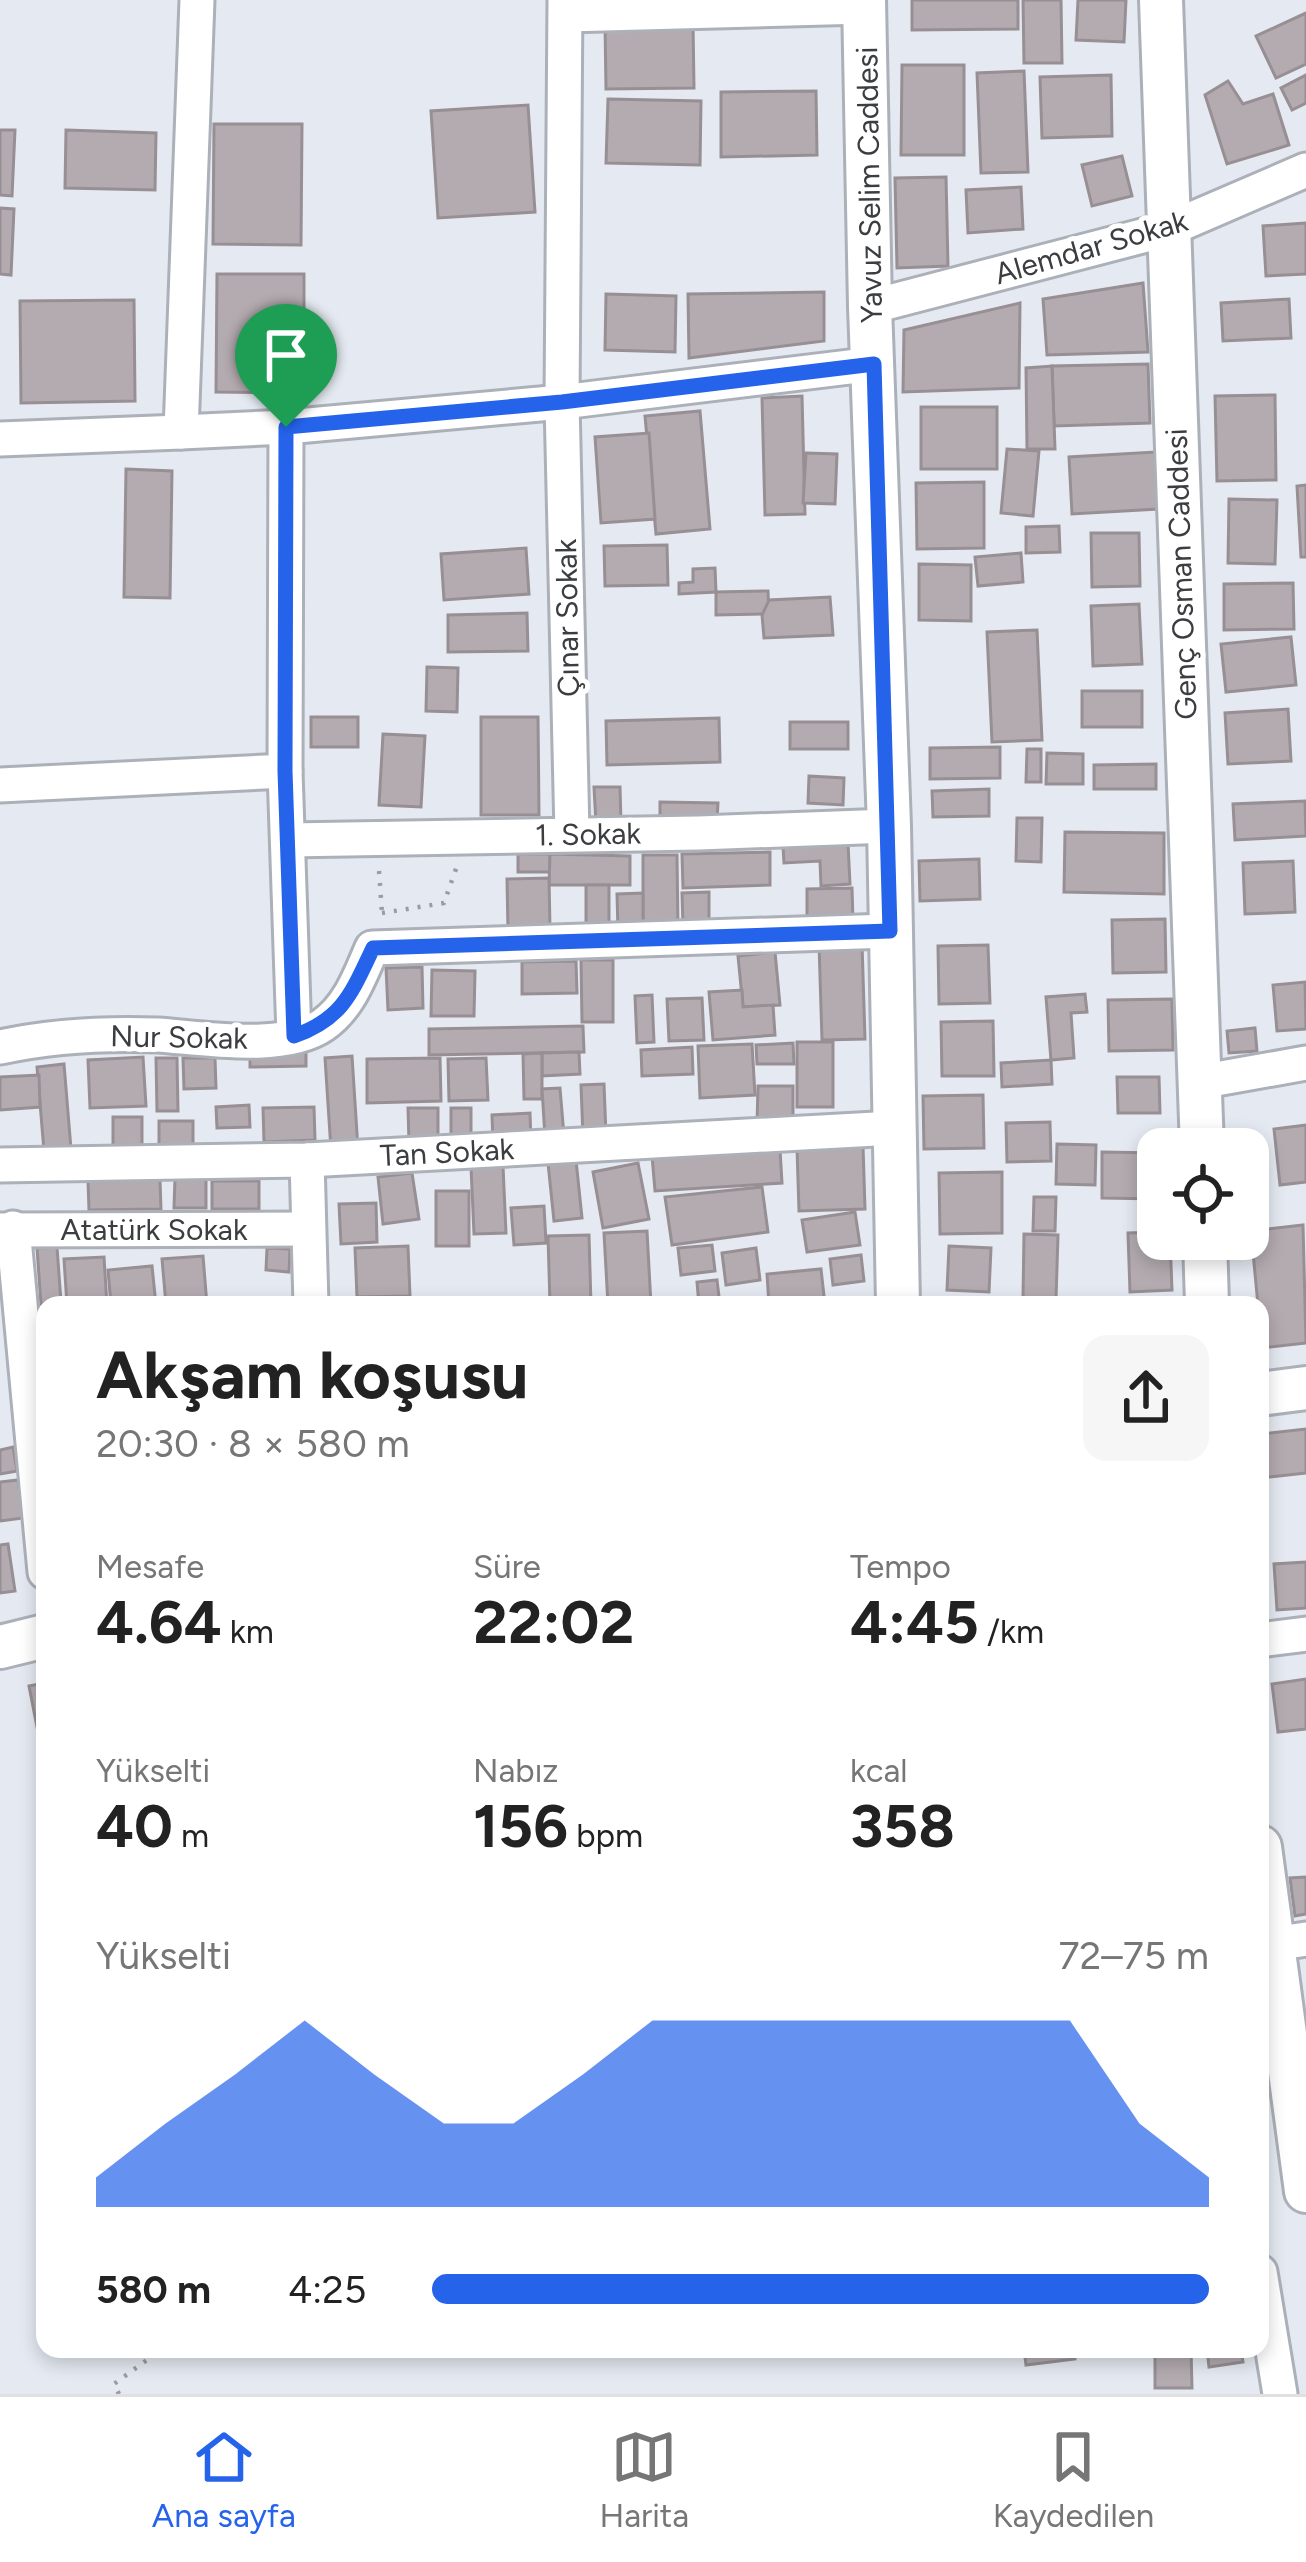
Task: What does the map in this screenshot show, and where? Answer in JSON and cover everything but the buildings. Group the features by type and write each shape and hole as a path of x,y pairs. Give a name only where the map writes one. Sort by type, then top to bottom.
{"street":[{"path":"181,432 196,0"},
{"name":"Genç Osman Caddesi","path":"1161,0 1201,1128"},
{"path":"566,8 864,4"},
{"name":"Yavuz Selim Caddesi","path":"864,4 898,1296"},
{"name":"Çınar Sokak","path":"566,8 562,402 572,834"},
{"name":"Alemdar Sokak","path":"870,307 1169,229 1306,170"},
{"path":"0,439 286,427 562,402 874,364"},
{"path":"286,427 285,771 294,1036"},
{"path":"0,785 285,771"},
{"name":"1. Sokak","path":"288,840 889,826"},
{"path":"373,948 890,931"},
{"name":"Nur Sokak","path":"0,1047 94,1035 221,1041 294,1036 321,1027 349,999 373,948"},
{"path":"1199,1082 1306,1064"},
{"name":"Tan Sokak","path":"0,1165 307,1160 894,1128"},
{"path":"307,1160 311,1296"},
{"path":"6,1229 36,1493"},
{"name":"Atatürk Sokak","path":"6,1229 308,1229"},
{"path":"1206,1260 1208,1296"},
{"path":"1269,1393 1306,1388"},
{"path":"1269,1639 1306,1634"},
{"path":"0,1647 36,1638"},
{"path":"1269,1893 1279,1944 1269,2001 1301,2136 1306,2192"},
{"path":"1269,2327 1280,2394"}],"path":[{"path":"382,913 444,903 467,837"},
{"path":"373,948 382,913 377,839"},
{"path":"119,2394 114,2384 150,2358"}],"route":[{"path":"874,364 890,931 373,948 349,999 321,1027 294,1036 285,771 286,427 562,402 874,364"}]}
